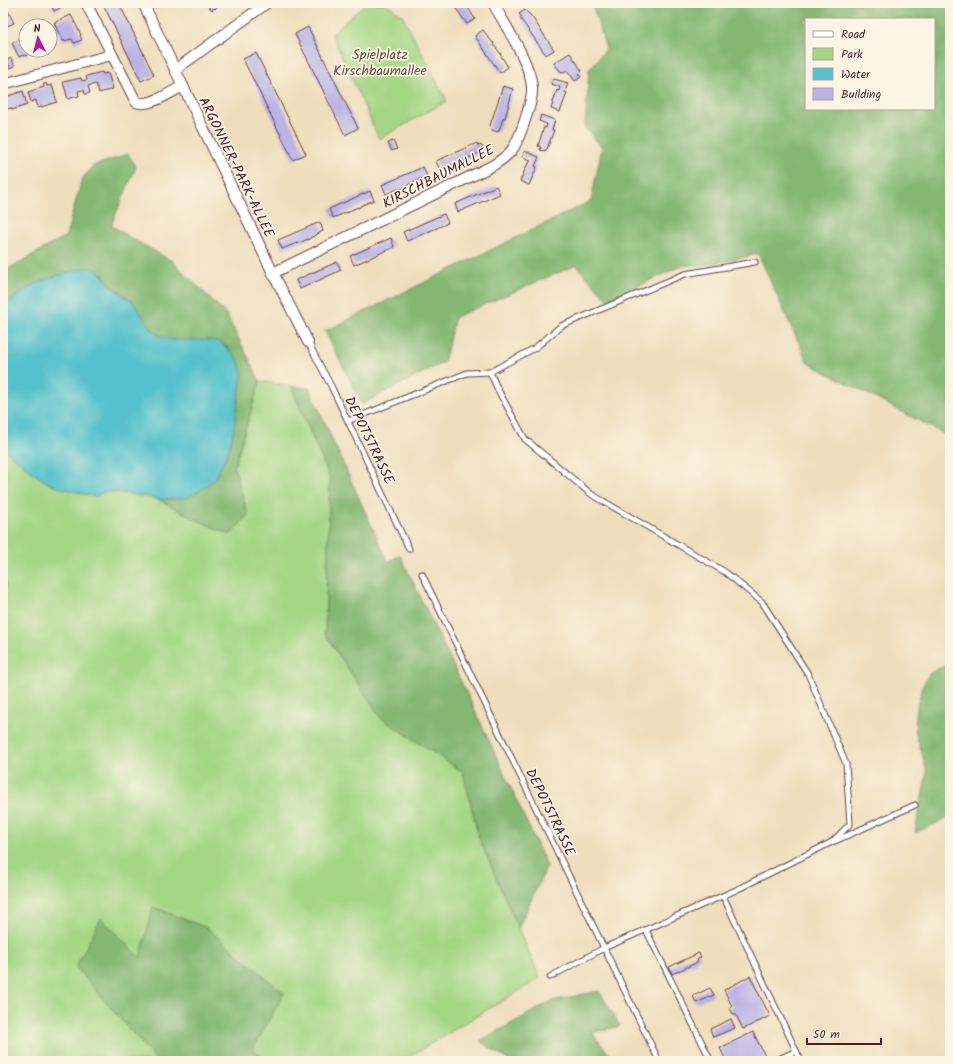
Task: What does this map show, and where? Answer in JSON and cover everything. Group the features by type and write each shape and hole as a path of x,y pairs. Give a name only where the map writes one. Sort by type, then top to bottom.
{"street":[{"path":"86,3 136,102 139,104 149,104 183,86"},
{"name":"ARGONNER-PARK-ALLEE","path":"142,3 308,342"},
{"path":"176,70 256,7 267,3"},
{"name":"KIRSCHBAUMALLEE","path":"273,273 492,166 507,157 512,152 518,141 529,110 532,87 526,62 493,3"},
{"path":"3,84 111,55"}],"lane":[{"path":"348,422 467,373 490,372 535,348 561,326 685,274 755,262"},
{"name":"DEPOTSTRASSE","path":"308,342 409,549"},
{"path":"490,372 498,390 525,439 591,494 725,572 762,602 808,674 846,764 850,824 832,842"},
{"name":"DEPOTSTRASSE","path":"422,574 659,1061"},
{"path":"550,977 604,948 723,896 832,842 915,805"},
{"path":"723,896 801,1061"},
{"path":"646,930 710,1061"},
{"path":"775,1061 796,1051"}],"green space":[{"name":"Spielplatz Kirschbaumallee","path":"366,3 385,3 402,15 447,101 379,139 332,34"},
{"path":"592,3 950,3 950,437 808,363 758,254 713,264 681,266 608,300 576,265 455,317 444,362 362,404 325,331 591,201 602,147 585,128 589,70 606,49"},
{"path":"128,154 136,167 111,225 172,261 226,314 260,381 234,467 248,515 230,535 191,517 158,499 175,499 233,353 219,342 182,341 168,339 155,333 146,324 127,297 111,285 105,279 103,274 14,299 3,307 3,272 66,236 82,179 93,166"},
{"path":"260,381 291,386 330,478 325,634 381,718 463,771 479,838 540,978 402,1061 267,1061 140,958 76,967 157,1061 3,1061 3,590 6,589 3,560 3,448 32,472 51,485 103,492 118,492 158,499 191,517 248,515 234,467"},
{"path":"291,386 309,388 388,562 400,555 479,719 547,866 518,928 479,838 463,772 381,718 325,634 330,478"},
{"path":"950,663 950,817 915,833 927,772 915,729 917,707 922,687 930,673"},
{"path":"153,907 207,928 284,993 253,1049 267,1061 157,1061 76,967 101,918 140,958"},
{"path":"599,991 620,1026 592,1033 615,1061 509,1061 480,1041 552,1001"}],"water":[{"path":"86,268 92,268 99,271 112,287 133,302 152,330 161,337 174,340 208,340 220,342 233,353 239,362 242,374 234,428 229,450 215,479 189,497 158,499 118,492 103,492 96,497 51,485 32,472 3,448 3,307 22,292 39,282"}],"building":[{"path":"3,3 14,23 3,28"},
{"path":"50,3 65,3 66,5 54,11"},
{"path":"119,3 154,75 141,81 103,4"},
{"path":"205,3 220,3 215,9 214,8 212,10"},
{"path":"452,3 467,3 467,6 475,19 467,24"},
{"path":"525,10 532,17 554,50 546,55 520,18 522,17 519,14"},
{"path":"71,15 82,40 74,43 72,39 63,41 58,31 58,21"},
{"path":"308,27 358,128 345,135 295,34"},
{"path":"483,30 494,43 493,44 501,54 508,67 500,73 475,36"},
{"path":"18,40 18,55 12,43"},
{"path":"256,53 306,154 293,160 243,59"},
{"path":"570,53 582,71 579,74 581,77 575,81 567,70 564,72 560,71 554,63"},
{"path":"11,58 15,66 10,68 7,60"},
{"path":"102,72 103,74 108,73 113,89 99,93 96,84 88,86 90,93 85,94 84,90 78,91 79,96 68,99 63,82 81,78 82,81 87,80 86,76"},
{"path":"554,79 568,83 565,92 567,93 560,112 551,109 557,90 559,91 560,87 551,84"},
{"path":"46,83 47,86 52,85 57,102 38,108 36,100 31,102 28,92 44,87 43,85"},
{"path":"503,86 513,89 505,118 504,117 498,132 489,129"},
{"path":"23,91 27,105 12,110 11,108 3,110 3,99"},
{"path":"541,115 555,120 552,130 554,130 545,151 540,150 541,147 538,146 544,127 546,128 547,124 539,121"},
{"path":"393,141 397,149 392,151 388,143"},
{"path":"477,143 478,146 481,145 484,150 467,159 468,160 456,164 457,165 455,166 454,164 440,170 436,161"},
{"path":"525,151 539,157 535,166 537,167 529,185 520,181 528,163 529,164 531,160 522,157"},
{"path":"423,167 427,176 413,182 414,184 412,185 411,183 401,189 400,188 386,194 382,185"},
{"path":"496,186 500,194 458,212 455,204"},
{"path":"370,191 374,200 333,218 329,209"},
{"path":"444,214 448,223 407,241 403,232"},
{"path":"320,222 323,231 308,240 282,249 278,240"},
{"path":"391,238 394,247 354,265 350,256"},
{"path":"337,262 341,270 300,289 296,280"},
{"path":"699,953 701,957 697,959 698,962 672,974 669,967"},
{"path":"750,976 770,1016 743,1029 735,1013 733,1014 730,1008 732,1006 724,990"},
{"path":"710,988 714,995 696,1003 693,996"},
{"path":"731,1019 735,1028 713,1037 710,1029"},
{"path":"753,1032 766,1058 760,1061 726,1061 720,1048"}]}
